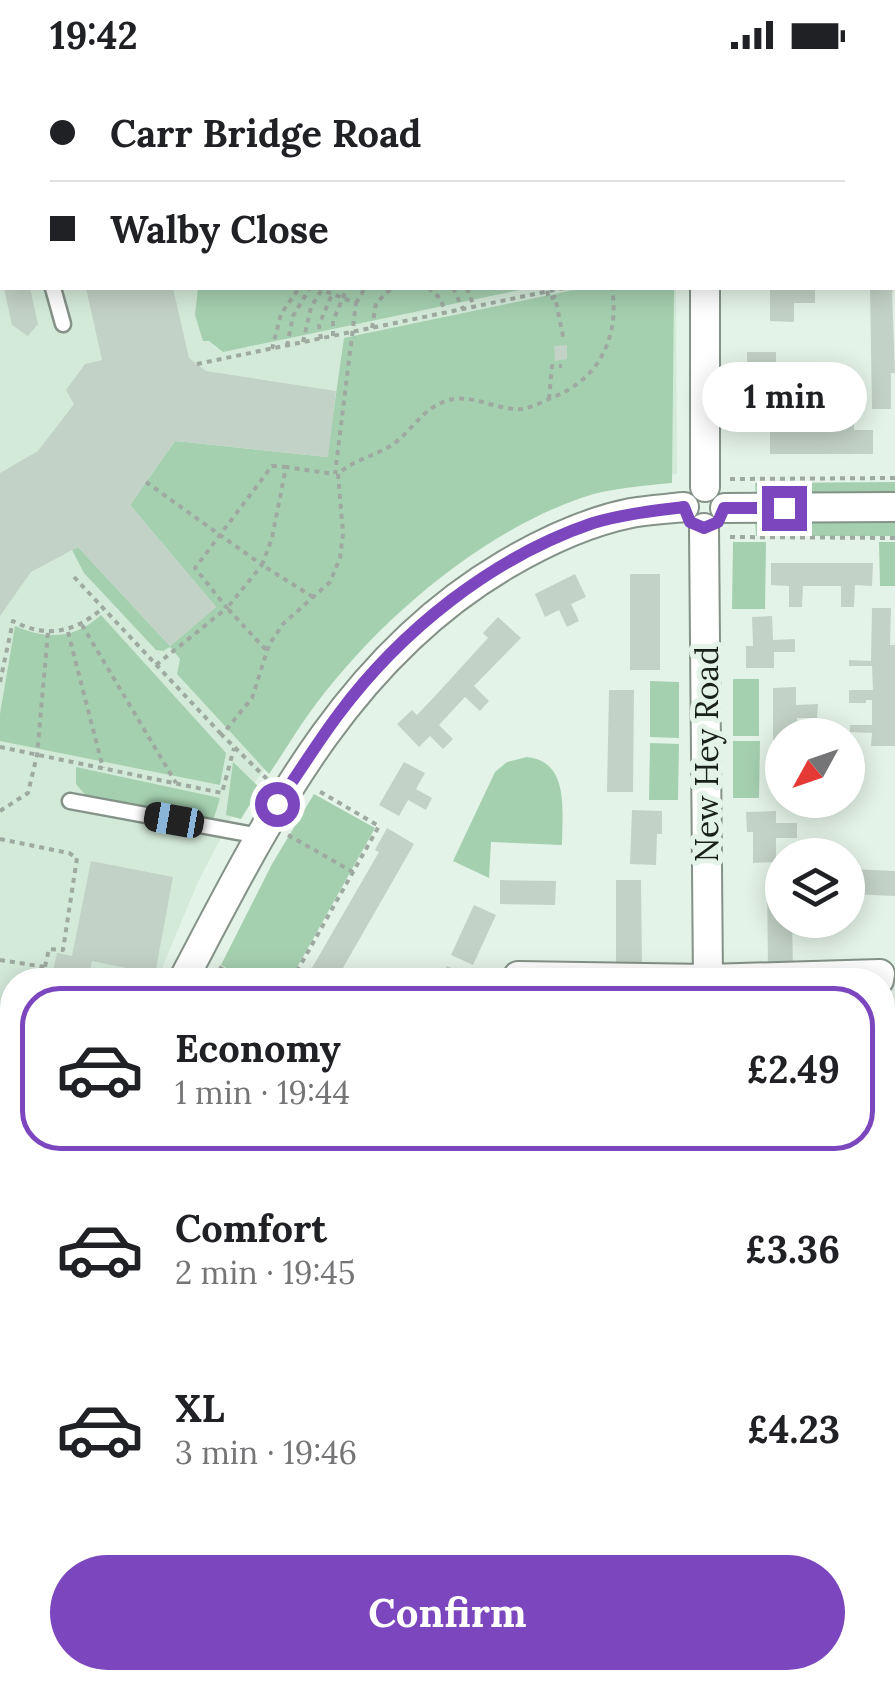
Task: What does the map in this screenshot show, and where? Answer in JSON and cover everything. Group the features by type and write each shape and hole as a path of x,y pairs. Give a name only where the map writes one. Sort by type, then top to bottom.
{"street":[{"path":"705,290 719,524"},
{"path":"715,483 690,493 684,507 690,522 719,524 895,508"},
{"path":"190,968 268,821 338,714 376,670 442,607 483,578 558,537 633,513 684,507"},
{"name":"New Hey Road","path":"708,968 719,524"}],"lane":[{"path":"54,290 62,324"},
{"path":"70,801 268,821"}],"path":[{"path":"272,349 281,314 298,290"},
{"path":"287,346 293,316 315,290"},
{"path":"303,342 316,290"},
{"path":"334,336 333,320 346,290"},
{"path":"222,735 252,698 268,652 283,624 330,582 340,558 342,504 336,474 356,303 364,290"},
{"path":"372,328 376,303 390,290"},
{"path":"430,290 440,298 445,312"},
{"path":"454,290 463,309"},
{"path":"468,290 474,307"},
{"path":"197,364 553,290"},
{"path":"268,652 195,568 272,466 336,474 392,445 430,409 448,400 470,399 498,408 524,409 549,399 580,381 602,360 613,332 612,290"},
{"path":"321,339 319,325 332,291 356,303"},
{"path":"547,291 549,299 555,297 564,342"},
{"path":"549,399 552,366 562,366"},
{"path":"156,664 228,608 262,565 272,538 286,467"},
{"path":"715,483 895,478"},
{"path":"146,482 313,597"},
{"path":"719,524 895,538"},
{"path":"74,577 271,783 264,796 268,821 353,872"},
{"path":"0,682 13,620 30,630 68,630 103,608"},
{"path":"82,624 176,784"},
{"path":"68,630 103,768"},
{"path":"0,811 28,793 37,755 48,632"},
{"path":"0,747 222,793 234,748"},
{"path":"297,775 318,792 379,826 299,968"},
{"path":"0,839 77,858 63,950 48,948 45,967 0,960"}],"shaded area":[{"path":"0,290 676,290 677,474 592,482 426,581 328,681 236,809 198,882 162,968 0,968"}],"green space":[{"path":"198,290 519,290 223,352 203,341 195,315"},
{"path":"573,290 674,290 672,483 581,498 543,513 469,556 401,611 341,672 269,774 177,674 180,659 170,647 156,650 84,573 72,550 78,547 170,646 216,607 130,505 175,441 327,457 344,338"},
{"path":"895,482 895,499 756,499 755,483"},
{"path":"895,517 895,536 756,536 755,518"},
{"path":"733,542 766,542 765,609 732,609"},
{"path":"879,542 895,542 895,586 880,586"},
{"path":"101,615 226,753 220,785 0,741 0,714 15,626 38,634 60,635 81,629"},
{"path":"733,679 759,679 759,736 733,736"},
{"path":"650,681 679,682 679,738 650,737"},
{"path":"733,741 760,741 759,798 733,798"},
{"path":"650,743 679,744 678,800 649,800"},
{"path":"527,757 551,768 557,778 561,790 562,845 491,842 489,878 453,861 495,772 507,762"},
{"path":"233,762 260,788 241,819 226,815"},
{"path":"76,767 220,798 213,821 87,797 76,784"},
{"path":"314,794 375,828 297,968 226,968 221,965 272,864"}],"building":[{"path":"4,290 30,290 38,324 28,336 12,325"},
{"path":"86,290 173,290 189,358 206,371 336,391 328,457 175,441 130,505 216,607 170,646 78,547 31,572 0,616 0,473 38,451 74,404 66,390 85,364 102,360"},
{"path":"770,290 815,290 815,303 794,303 794,322 770,321"},
{"path":"870,290 894,290 895,373 891,373 891,409 872,409"},
{"path":"567,345 567,359 555,361 554,346"},
{"path":"747,352 776,352 776,366 797,366 797,377 775,377 775,402 754,402 754,371 747,372"},
{"path":"789,410 801,410 801,431 841,431 841,410 854,410 854,430 873,430 873,454 770,454 770,431 789,431"},
{"path":"771,563 873,563 872,586 855,585 854,607 841,607 841,586 803,586 802,607 789,607 789,586 771,585"},
{"path":"575,574 586,597 571,604 579,621 567,627 559,610 545,617 535,594"},
{"path":"630,574 660,574 660,670 630,670"},
{"path":"872,608 891,608 895,746 871,746 872,733 865,733 865,725 872,725 872,700 849,703 849,690 873,690 872,666 849,666 849,660 871,661"},
{"path":"772,616 773,640 795,639 795,652 774,652 774,668 746,668 746,646 753,646 752,617"},
{"path":"498,617 521,638 474,686 489,701 480,711 465,697 439,725 453,739 443,749 430,736 419,747 397,724 412,710 417,715 435,696 488,638 483,633"},
{"path":"796,687 796,705 818,704 817,718 773,718 773,688"},
{"path":"609,690 634,690 633,792 607,792"},
{"path":"404,762 425,773 416,789 432,798 426,810 408,800 399,816 379,805"},
{"path":"632,810 662,811 656,865 630,864"},
{"path":"765,811 765,818 776,818 776,823 797,823 797,838 765,838 765,862 753,863 753,832 747,832 746,812"},
{"path":"387,828 414,844 343,968 312,968 379,852 375,850"},
{"path":"91,861 173,877 156,968 126,968 92,961 91,968 54,968 57,953 72,956"},
{"path":"865,870 895,871 895,896 865,895"},
{"path":"500,880 556,881 555,905 500,904"},
{"path":"616,880 641,880 642,968 616,968"},
{"path":"474,905 496,915 473,965 451,955"},
{"path":"768,938 792,938 793,968 768,968"}],"route":[{"path":"277,804 338,714 376,670 442,607 520,556 594,523 633,513 684,507 690,522 704,528 718,522 724,508 784,508"}]}
